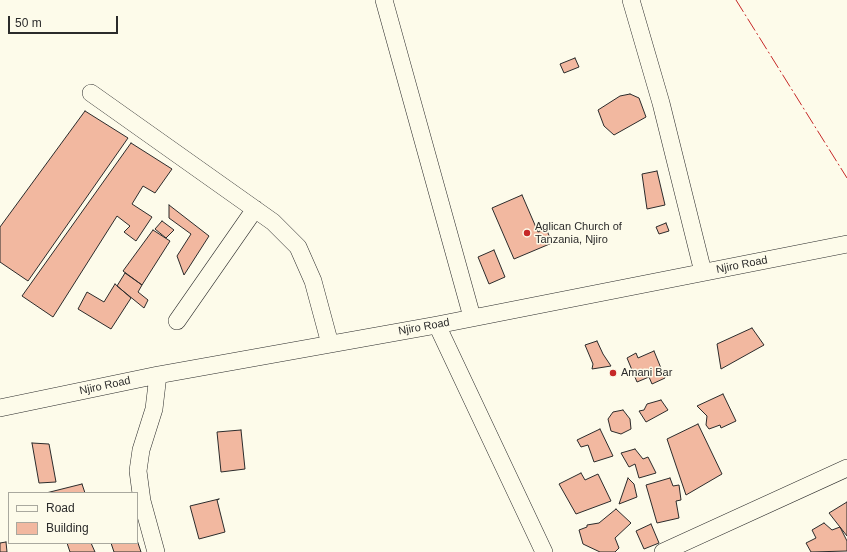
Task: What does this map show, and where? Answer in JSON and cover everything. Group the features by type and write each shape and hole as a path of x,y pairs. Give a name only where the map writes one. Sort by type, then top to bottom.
{"street":[{"path":"384,0 472,317"},
{"path":"630,0 661,103 703,272"},
{"path":"91,93 255,208 273,222 298,247 313,281 330,344"},
{"path":"177,321 255,208"},
{"name":"Njiro Road","path":"0,408 158,374 437,324 847,244"},
{"path":"437,324 544,552"},
{"path":"156,552 142,501 138,471 141,450 154,410 158,374"},
{"path":"663,552 847,468"}],"building":[{"path":"575,58 579,67 564,73 560,64"},
{"path":"630,94 639,98 646,117 614,135 604,126 598,110 620,96"},
{"path":"85,111 128,138 28,281 0,262 0,227"},
{"path":"131,143 172,169 155,193 143,186 132,204 152,217 136,241 124,232 130,226 117,216 53,317 22,296"},
{"path":"657,171 665,205 647,209 642,174"},
{"path":"522,195 538,232 546,228 552,243 514,259 492,208"},
{"path":"169,205 209,236 184,275 177,256 191,234 169,218"},
{"path":"162,221 174,230 166,238 155,229"},
{"path":"666,223 669,231 659,234 656,227"},
{"path":"153,230 170,241 142,285 123,271"},
{"path":"494,250 505,277 489,284 478,257"},
{"path":"125,273 142,285 138,292 148,300 144,308 117,286"},
{"path":"115,284 131,298 111,329 78,309 87,292 104,302"},
{"path":"752,328 764,345 721,369 717,344"},
{"path":"597,341 611,366 592,369 593,364 585,345"},
{"path":"654,351 665,378 652,384 649,377 637,382 627,358 636,353 638,358"},
{"path":"723,394 736,421 721,428 720,425 709,429 706,425 707,416 697,406"},
{"path":"661,400 668,410 646,422 639,411 644,410 647,404"},
{"path":"623,410 630,419 631,429 621,434 611,431 608,419 613,412"},
{"path":"698,424 722,474 686,495 667,439"},
{"path":"600,429 613,456 594,462 588,445 581,447 577,440"},
{"path":"241,430 245,469 221,472 217,432"},
{"path":"32,443 49,444 56,482 39,483"},
{"path":"635,449 643,459 648,457 656,473 639,478 635,464 629,467 621,453"},
{"path":"581,473 585,480 598,474 611,501 576,514 559,484"},
{"path":"628,478 634,484 637,497 619,504"},
{"path":"670,478 673,486 679,485 681,500 676,501 679,518 657,523 646,485"},
{"path":"82,484 85,492 50,492"},
{"path":"219,499 217,500 225,532 199,539 190,506"},
{"path":"847,502 847,536 829,513"},
{"path":"616,509 631,523 615,538 619,548 615,552 600,552 583,544 579,530 587,527 587,525 599,523"},
{"path":"824,523 832,530 840,527 847,541 847,551 811,552 806,543 816,538 812,530"},
{"path":"651,524 659,543 644,549 636,531"},
{"path":"6,542 7,552 0,552 0,543"},
{"path":"138,543 141,552 114,552 111,544"},
{"path":"67,544 91,544 95,552 70,552"}],"power":[{"path":"736,0 847,178"}],"place":[{"name":"Aglican Church of Tanzania, Njiro","path":"527,233"},
{"name":"Amani Bar","path":"613,373"}]}
